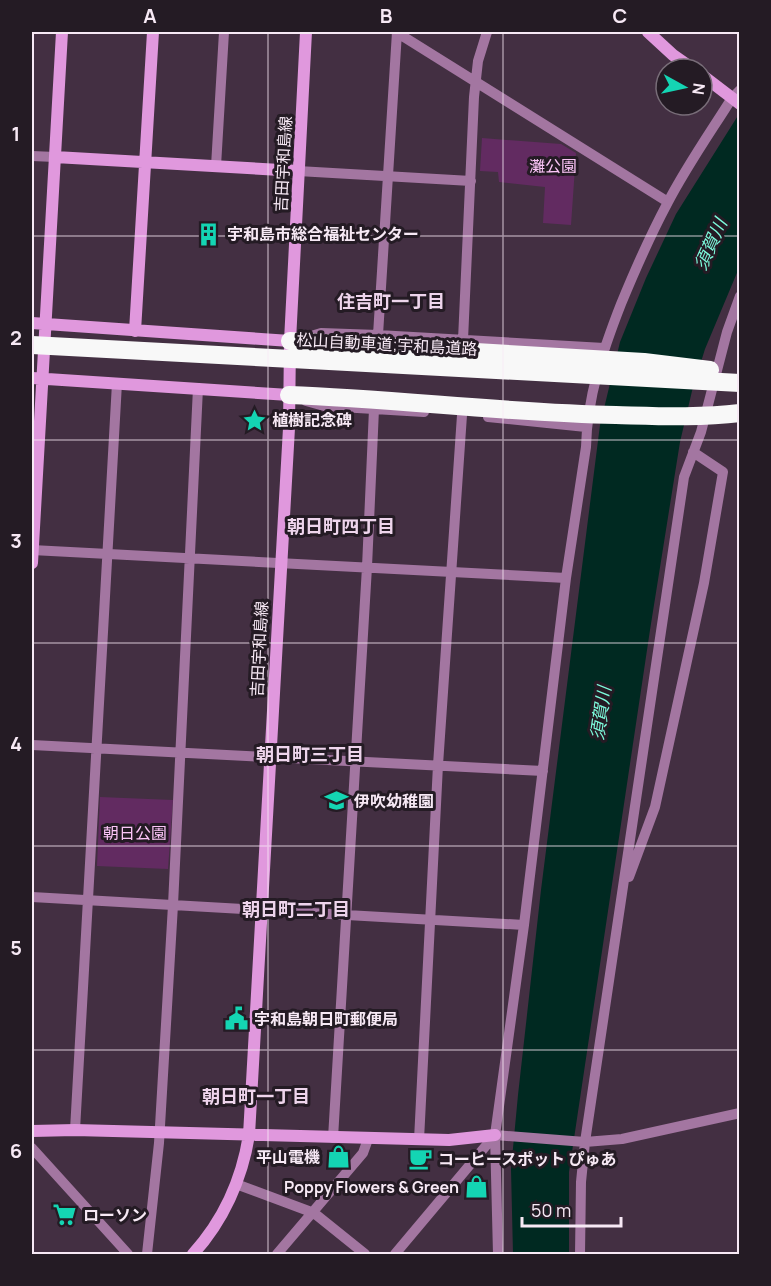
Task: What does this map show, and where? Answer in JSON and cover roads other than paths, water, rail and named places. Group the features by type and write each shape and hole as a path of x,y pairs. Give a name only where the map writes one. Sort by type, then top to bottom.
{"highway":[{"path":"290,341 644,362 738,378"},
{"name":"松山自動車道;宇和島道路","path":"32,345 738,378"},
{"path":"289,395 353,397 568,414 661,416 733,414"}],"street":[{"path":"32,563 37,378 45,324 62,32"},
{"path":"135,331 153,32"},
{"path":"216,166 224,32"},
{"name":"吉田宇和島線","path":"193,1254 215,1227 236,1184 246,1155 249,1135 289,428 290,341 306,32"},
{"path":"378,335 397,32 668,202"},
{"path":"463,340 476,81 478,61 487,32"},
{"path":"648,32 677,57"},
{"path":"498,1254 501,1135 566,578 586,447 586,427 604,348 639,261 668,202 737,97 714,83"},
{"path":"32,156 471,181"},
{"path":"580,1254 580,1141 624,887 684,477 701,432 727,332 740,296"},
{"path":"32,323 290,341 321,333 604,348"},
{"path":"37,378 289,395 316,405 462,414 586,427"},
{"path":"75,1130 117,383"},
{"path":"147,1254 160,1133 198,388"},
{"path":"333,1138 367,567 374,409"},
{"path":"419,1140 438,765 462,414"},
{"path":"624,887 632,872 655,807 704,583 723,472 693,452"},
{"path":"32,550 566,578"},
{"path":"32,744 543,771"},
{"path":"32,897 524,925"},
{"path":"32,1131 75,1130 419,1140 464,1140 501,1135 580,1141 622,1139 740,1113"},
{"path":"395,1254 501,1135"},
{"path":"277,1254 363,1153 368,1139"},
{"path":"32,1148 128,1254"},
{"path":"236,1184 314,1213 365,1254"}],"water":[{"name":"須賀川","path":"739,114 739,268 705,349 680,442 569,1172 569,1254 513,1254 511,1169 518,1095 541,890 600,425 620,342 646,278 676,214"}],"place":[{"name":"宇和島市総合福祉センター","path":"209,234"},
{"name":"植樹記念碑","path":"254,420"},
{"name":"伊吹幼稚園","path":"336,801"},
{"name":"宇和島朝日町郵便局","path":"236,1019"},
{"name":"平山電機","path":"338,1157"},
{"name":"コーヒースポット ぴゅあ","path":"420,1159"},
{"name":"Poppy Flowers & Green","path":"477,1187"},
{"name":"ローソン","path":"65,1215"}],"district":[{"name":"住吉町一丁目","path":"391,301"},
{"name":"朝日町四丁目","path":"341,526"},
{"name":"朝日町三丁目","path":"310,754"},
{"name":"朝日町二丁目","path":"296,909"},
{"name":"朝日町一丁目","path":"256,1096"}],"park label":[{"name":"灘公園","path":"553,166"},
{"name":"朝日公園","path":"135,833"}]}
